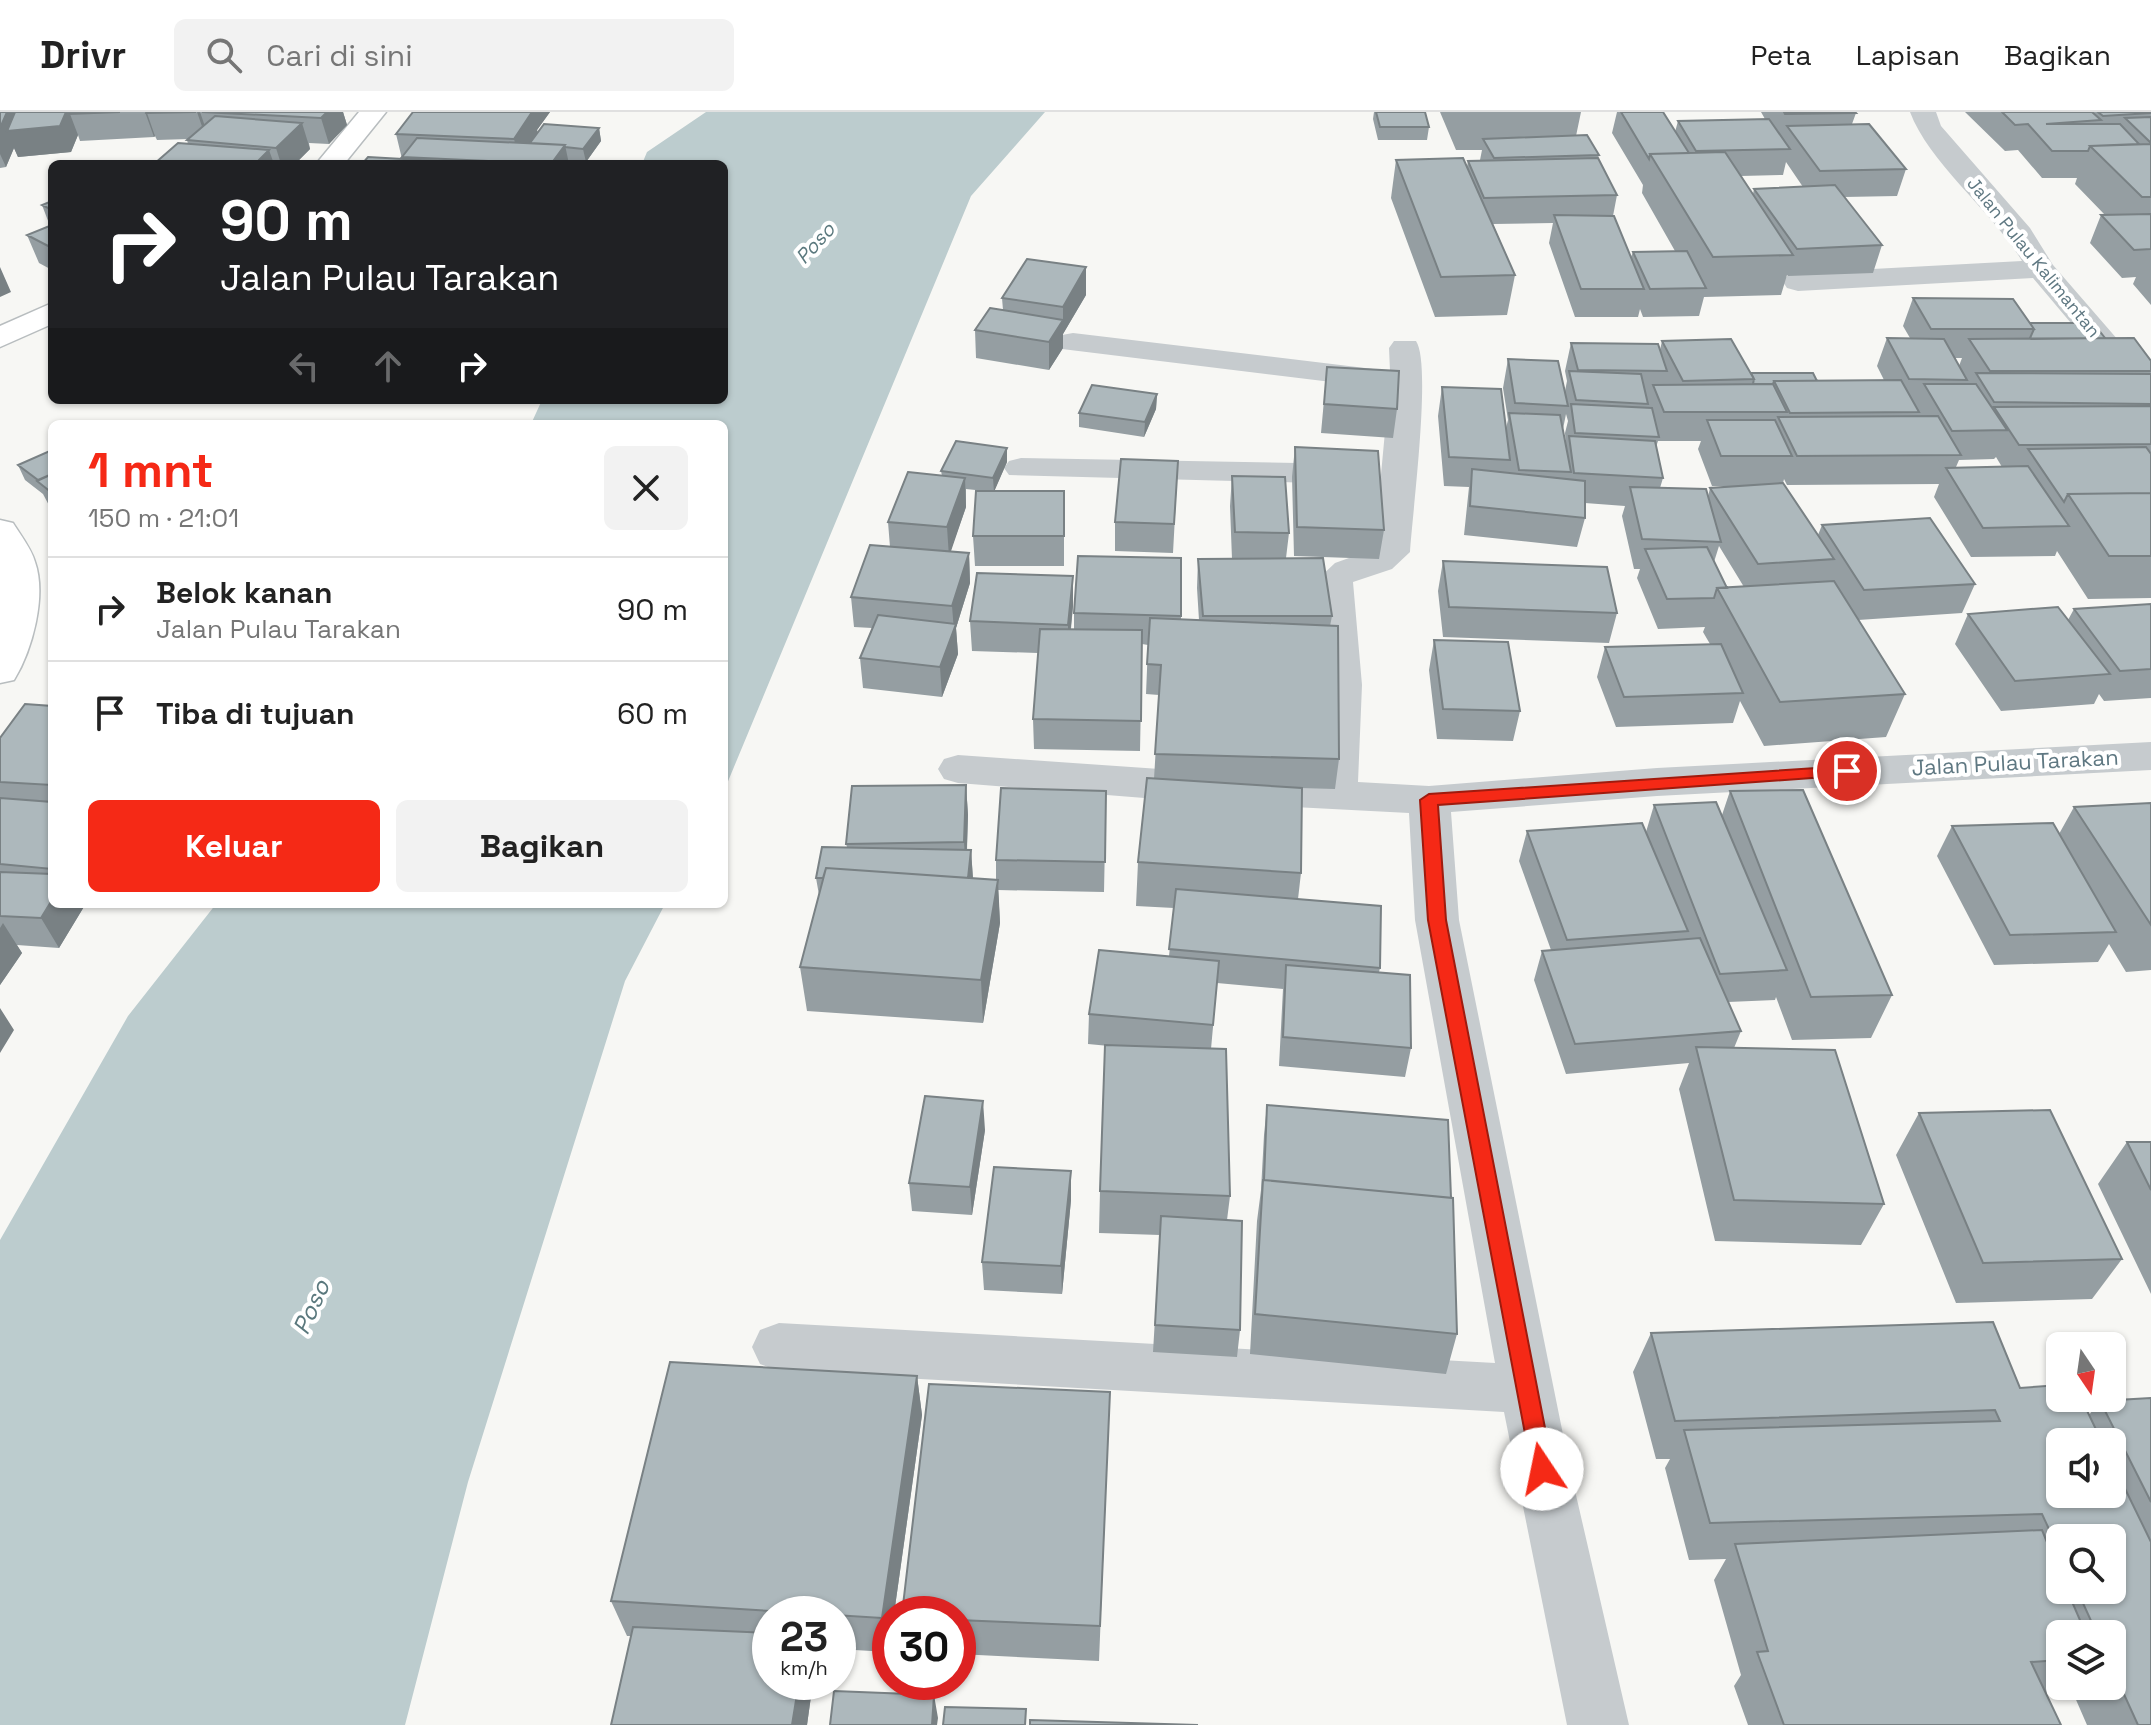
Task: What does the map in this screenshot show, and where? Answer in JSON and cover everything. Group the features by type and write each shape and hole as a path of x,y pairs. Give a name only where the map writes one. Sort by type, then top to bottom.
{"highway":[{"path":"333,160 373,112"},
{"path":"0,338 48,314"},
{"path":"0,531 21,565 24,582 0,671"}],"street":[{"name":"Jalan Pulau Kalimantan","path":"1923,112 1929,128 2020,234 2041,269 2151,398"},
{"path":"1798,282 2041,269"},
{"path":"1073,342 1405,365 1390,556 1341,573 1335,580 1343,685 1337,796"},
{"path":"1021,468 1398,475"},
{"name":"Jalan Pulau Tarakan","path":"958,769 1429,800 1657,782 2151,756"},
{"path":"1429,800 1437,920 1526,1389 1598,1725"},
{"path":"779,1347 1526,1389"}],"water":[{"name":"Poso","path":"706,112 1045,112 971,196 728,781 728,420 533,420 540,404 728,404 728,160 644,160 647,152"},
{"name":"Poso","path":"213,908 663,908 625,981 468,1482 405,1725 0,1725 0,1240 128,1016"}],"building":[{"path":"0,112 7,112 0,128"},
{"path":"15,112 66,112 60,126 7,131"},
{"path":"71,112 120,112 70,114"},
{"path":"202,112 327,112 321,118"},
{"path":"413,112 532,112 514,139 396,134"},
{"path":"1376,112 1425,112 1429,127 1380,127"},
{"path":"1621,112 1663,112 1689,153 1650,154 1649,159"},
{"path":"1855,112 1856,113 1785,114"},
{"path":"2002,112 2092,112 2101,120 2046,124 2120,124 2139,144 2090,146 2088,151 2052,151 2028,124 2015,125"},
{"path":"2098,112 2151,112 2151,113 2103,116"},
{"path":"215,116 302,123 276,148 187,140"},
{"path":"2151,117 2151,143 2125,118"},
{"path":"1769,119 1790,149 1696,151 1678,121"},
{"path":"544,124 599,128 583,149 530,143"},
{"path":"1869,124 1906,169 1820,171 1787,126"},
{"path":"1587,135 1599,155 1494,158 1483,139"},
{"path":"417,138 565,145 554,160 402,157"},
{"path":"178,143 269,150 259,160 159,160"},
{"path":"2151,144 2151,197 2142,197 2090,146"},
{"path":"1725,152 1793,255 1713,257 1650,154"},
{"path":"368,157 421,160 365,160"},
{"path":"1463,158 1515,275 1441,277 1396,160"},
{"path":"1598,158 1617,195 1484,198 1468,161"},
{"path":"1835,185 1882,245 1797,249 1754,189"},
{"path":"2151,214 2151,249 2134,250 2101,215"},
{"path":"1554,215 1614,216 1644,289 1581,289"},
{"path":"48,227 48,246 27,235"},
{"path":"1687,251 1706,288 1650,289 1633,252"},
{"path":"1027,259 1086,267 1063,307 1002,298"},
{"path":"1913,298 2013,299 2034,329 1931,329"},
{"path":"990,308 1063,320 1049,342 975,330"},
{"path":"2030,323 2093,323 2105,338 2031,339 2034,329"},
{"path":"1887,338 1944,339 1967,380 1909,379"},
{"path":"2134,338 2151,361 2151,371 1990,371 1969,339"},
{"path":"1731,339 1754,379 1683,381 1662,341"},
{"path":"1571,343 1658,344 1667,371 1578,370"},
{"path":"1508,359 1558,361 1568,406 1515,403"},
{"path":"1327,367 1399,371 1397,409 1324,404"},
{"path":"1569,371 1641,374 1648,404 1576,400"},
{"path":"1751,373 1813,373 1817,381 1753,384"},
{"path":"1976,373 2151,374 2151,404 1994,402"},
{"path":"1901,380 1919,412 1790,413 1774,381"},
{"path":"1773,384 1787,412 1664,412 1653,385"},
{"path":"1924,384 1976,384 2007,430 1952,431"},
{"path":"1092,385 1157,394 1145,422 1079,413"},
{"path":"1442,387 1501,389 1510,460 1449,457"},
{"path":"1571,404 1652,408 1659,437 1575,433"},
{"path":"2151,406 2151,444 2019,445 1994,407"},
{"path":"1509,413 1560,415 1571,472 1519,470"},
{"path":"1938,416 1961,455 1797,456 1778,417"},
{"path":"1707,420 1775,420 1792,456 1721,456"},
{"path":"1569,436 1655,441 1663,478 1574,473"},
{"path":"956,441 1007,448 993,478 941,471"},
{"path":"1295,447 1378,451 1384,530 1297,527"},
{"path":"2146,447 2151,454 2151,493 2068,494 2064,502 2028,449"},
{"path":"48,452 48,476 38,480 18,465"},
{"path":"1121,459 1178,461 1174,524 1115,522"},
{"path":"2028,466 2069,526 1983,528 1946,468"},
{"path":"1472,469 1585,481 1585,518 1470,506"},
{"path":"908,472 965,478 947,527 888,522"},
{"path":"48,476 48,490 37,481"},
{"path":"1232,476 1285,477 1289,533 1235,532"},
{"path":"1783,483 1834,559 1758,564 1710,488"},
{"path":"1630,487 1706,489 1721,542 1642,539"},
{"path":"976,491 1064,491 1064,536 973,536"},
{"path":"2151,493 2151,556 2109,556 2068,494"},
{"path":"1930,518 1975,584 1864,590 1822,525"},
{"path":"870,545 969,553 952,606 851,597"},
{"path":"1707,547 1727,588 1717,588 1714,598 1667,599 1645,549"},
{"path":"1078,556 1181,558 1181,616 1074,613"},
{"path":"1323,558 1332,616 1203,616 1198,559"},
{"path":"1443,561 1607,567 1617,613 1449,607"},
{"path":"977,573 1073,576 1068,625 970,621"},
{"path":"1834,581 1905,694 1780,702 1717,588"},
{"path":"2151,604 2151,669 2120,671 2074,609"},
{"path":"2058,607 2110,674 2015,681 1968,614"},
{"path":"878,615 956,624 940,667 860,658"},
{"path":"1150,618 1338,626 1339,759 1155,754 1161,665 1147,664"},
{"path":"1040,629 1142,630 1141,721 1033,719"},
{"path":"1434,640 1508,642 1520,711 1443,709"},
{"path":"1721,644 1743,693 1624,697 1605,647"},
{"path":"25,704 48,706 48,785 0,782 0,738"},
{"path":"1147,778 1302,788 1301,873 1138,862"},
{"path":"966,785 964,842 846,844 852,786"},
{"path":"1001,788 1106,791 1105,862 996,860"},
{"path":"1803,790 1892,995 1811,997 1730,791"},
{"path":"0,798 48,802 48,869 0,864"},
{"path":"1716,802 1787,970 1720,974 1654,805"},
{"path":"2151,803 2151,925 2074,807"},
{"path":"1642,823 1688,931 1567,940 1527,831"},
{"path":"2053,823 2116,932 2010,935 1952,826"},
{"path":"822,847 971,850 968,878 826,868 823,878 816,878"},
{"path":"826,868 998,880 981,980 800,967"},
{"path":"0,872 48,874 48,907 41,918 0,916"},
{"path":"1176,889 1381,906 1380,968 1169,949"},
{"path":"1700,938 1741,1031 1575,1044 1542,951"},
{"path":"1099,950 1219,961 1213,1025 1089,1014"},
{"path":"1286,965 1410,975 1411,1048 1283,1037"},
{"path":"1105,1045 1226,1049 1230,1196 1100,1191"},
{"path":"1696,1047 1835,1050 1884,1204 1734,1200"},
{"path":"925,1096 983,1101 970,1187 909,1183"},
{"path":"1267,1105 1448,1120 1451,1198 1264,1180"},
{"path":"2050,1110 2122,1259 1983,1263 1919,1113"},
{"path":"2127,1142 2151,1142 2151,1190"},
{"path":"994,1167 1071,1171 1061,1266 982,1262"},
{"path":"1263,1180 1453,1198 1457,1334 1255,1314"},
{"path":"1161,1216 1242,1221 1240,1330 1155,1325"},
{"path":"1993,1322 2020,1388 2046,1386 2046,1412 2088,1412 2095,1428 2046,1428 2046,1508 2126,1508 2126,1491 2151,1542 2151,1725 2138,1725 2126,1699 2126,1620 2091,1620 2083,1604 2126,1604 2126,1524 2047,1524 2042,1514 1710,1523 1684,1430 2000,1421 1995,1410 1675,1421 1651,1333"},
{"path":"670,1362 917,1376 885,1596 872,1596 872,1617 856,1616 856,1596 752,1596 752,1610 611,1601"},
{"path":"929,1384 1110,1392 1100,1626 976,1621 976,1596 904,1596"},
{"path":"2151,1398 2151,1502 2126,1452 2126,1428 2114,1428 2106,1412 2126,1412 2126,1399"},
{"path":"2042,1530 2046,1540 2046,1604 2073,1604 2080,1620 2046,1620 2046,1661 2031,1662 2046,1700 2049,1700 2061,1725 1784,1725 1757,1652 1768,1651 1735,1544"},
{"path":"633,1627 752,1632 752,1700 796,1700 792,1725 611,1725"},
{"path":"856,1692 872,1693 872,1700 934,1700 932,1725 830,1725 833,1700 856,1700"},
{"path":"945,1707 1026,1709 1025,1725 943,1725"},
{"path":"1030,1720 1198,1725 1030,1725"}],"route":[{"path":"1542,1469 1437,920 1429,800 1847,771"}]}
